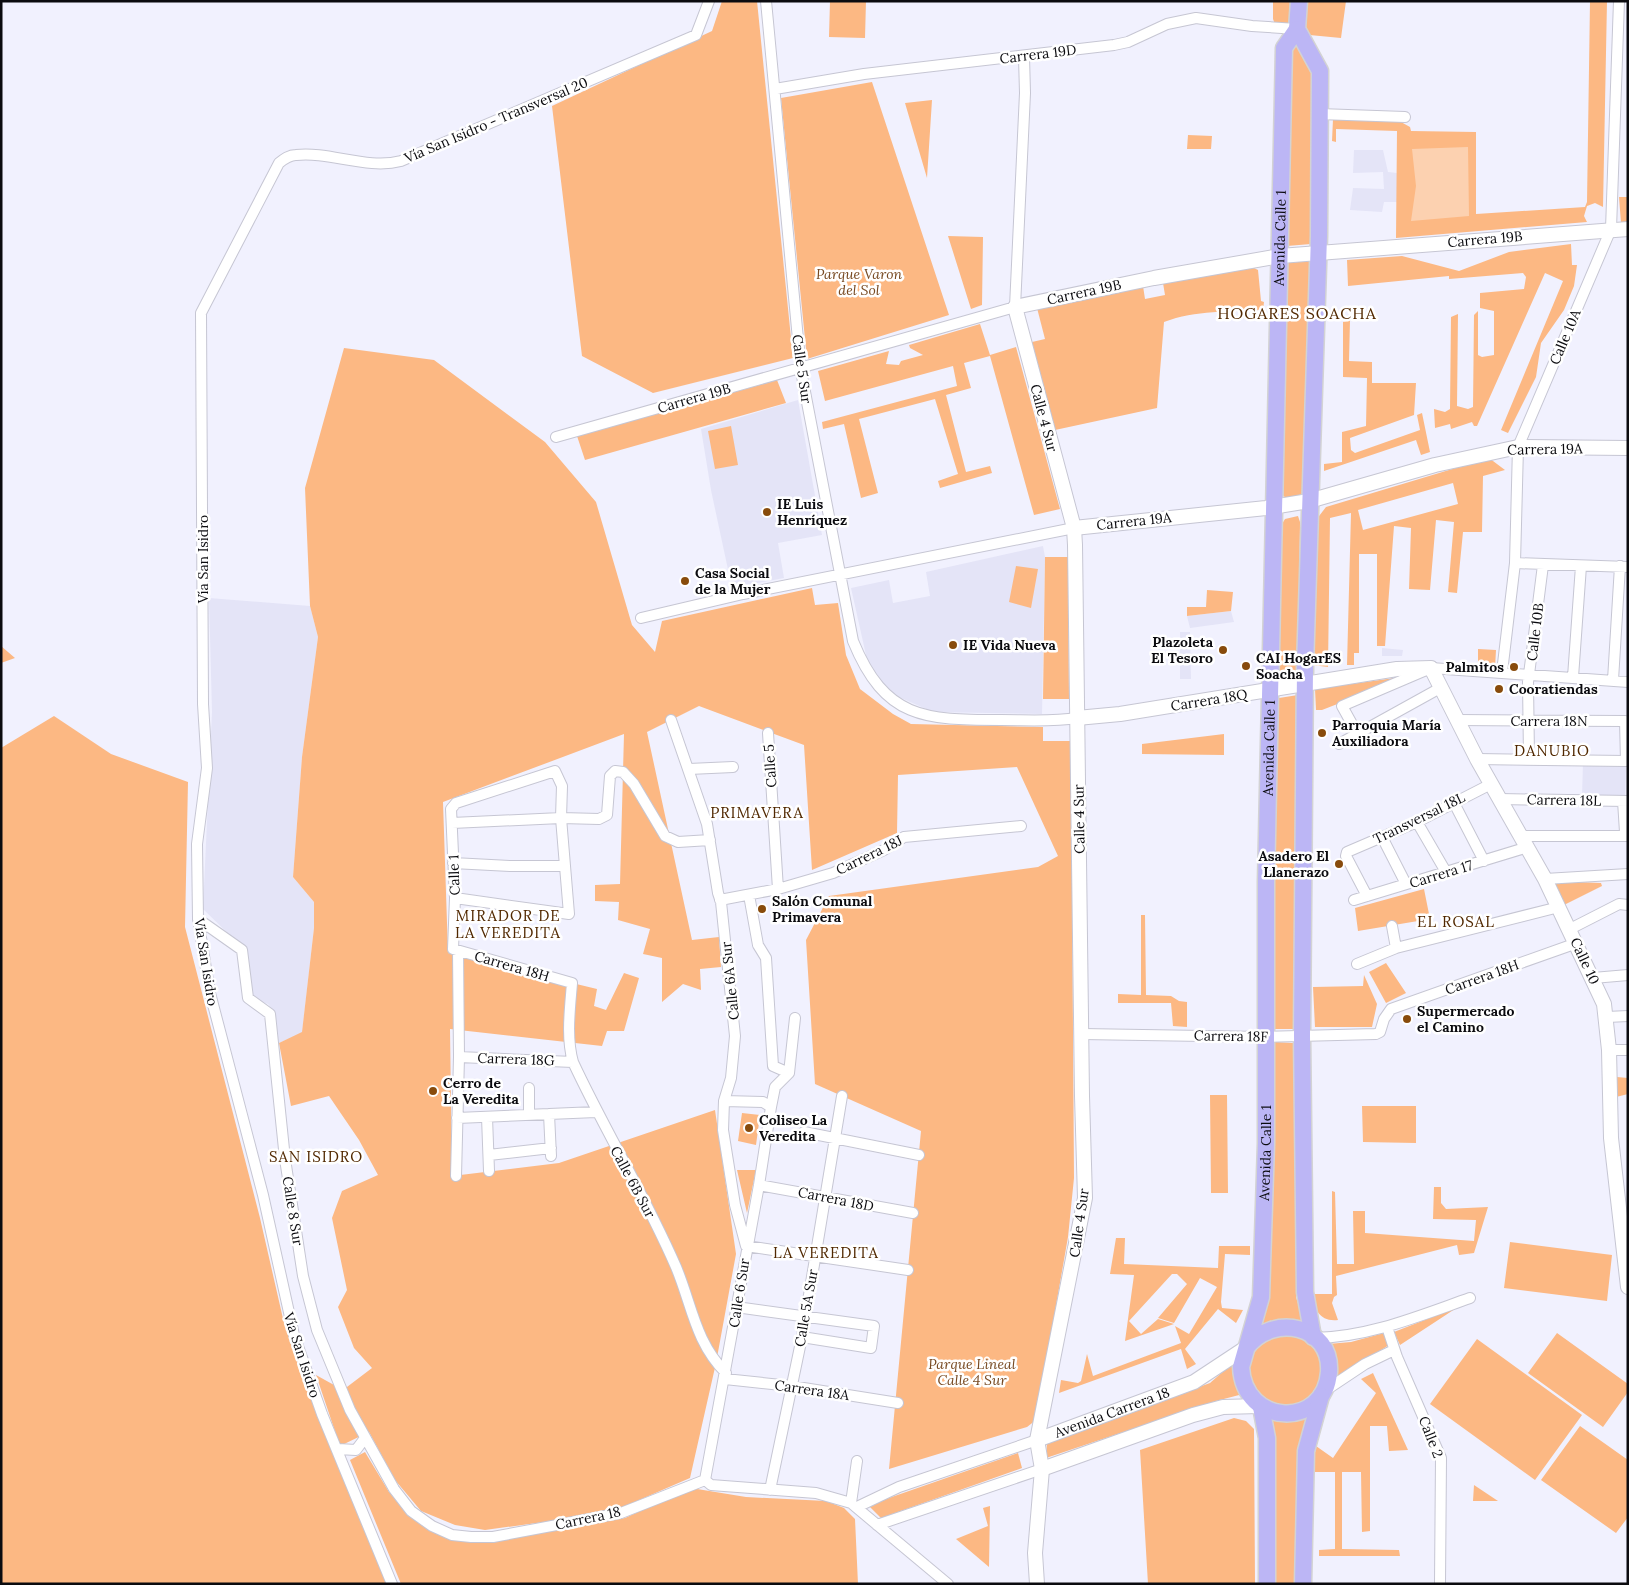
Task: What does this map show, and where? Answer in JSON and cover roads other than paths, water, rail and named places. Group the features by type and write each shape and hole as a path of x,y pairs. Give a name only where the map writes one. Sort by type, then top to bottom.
{"main road":[{"name":"Avenida Calle 1","path":"1247,1347 1261,1297 1266,1143 1265,1037 1270,690 1276,507 1284,48 1297,29 1299,1"},
{"path":"1297,29 1320,70 1318,252 1305,683 1302,1036 1304,1292 1314,1337 1322,1347 1329,1370 1306,1451 1303,1584"},
{"name":"Carrera 19B","path":"1015,307 1154,278 1280,256 1628,229"},
{"name":"Calle 4 Sur","path":"1015,307 1074,528 1078,718 1085,1198 1037,1440 1042,1469 1035,1552 1037,1584"},
{"name":"Carrera 19A","path":"1074,528 1276,507 1310,501 1435,465 1518,447 1628,448"},
{"name":"Carrera 18Q","path":"1078,718 1120,714 1397,669 1431,668"},
{"name":"Calle 10","path":"1431,668 1477,759 1545,879 1593,978 1607,1017 1611,1138 1628,1288"},
{"name":"Avenida Carrera 18","path":"1037,1440 1194,1382 1247,1347 1258,1335 1280,1326 1298,1328 1314,1337"},
{"path":"1247,1347 1242,1357 1241,1378 1249,1396 1260,1406 1267,1438 1267,1584"},
{"path":"1042,1469 1223,1406 1260,1406 1280,1413 1300,1411 1311,1405 1321,1394"}],"street":[{"name":"Vía San Isidro - Transversal 20","path":"201,313 279,163 286,158 295,154 345,160 401,161 696,35 709,1"},
{"name":"Calle 5 Sur","path":"766,1 800,368 853,641 864,668 876,685 890,698 910,711"},
{"name":"Calle 10A","path":"1502,672 1515,563 1518,447 1611,229 1619,1"},
{"name":"Carrera 19D","path":"775,89 864,74 1024,57 1122,44 1167,24 1196,18 1243,25 1297,29"},
{"name":"Calle 4 Sur","path":"1015,307 1025,94 1024,57"},
{"path":"1319,114 1405,117"},
{"name":"Carrera 19B","path":"556,437 1015,307"},
{"name":"Vía San Isidro","path":"201,313 203,695 207,768 197,844 198,919 210,993 263,1195 294,1335 322,1414 392,1584"},
{"name":"Carrera 19A","path":"641,618 1074,528"},
{"path":"1515,563 1624,567 1613,680"},
{"name":"Calle 10B","path":"1529,758 1529,675 1543,565"},
{"path":"1573,678 1581,566"},
{"path":"1357,733 1342,706 1431,668"},
{"name":"Carrera 18Q","path":"1431,668 1628,682"},
{"path":"1339,744 1442,687"},
{"name":"Carrera 18Q","path":"910,711 936,718 981,720 1078,718"},
{"name":"Calle 6A Sur","path":"672,720 700,799 710,840 720,900 736,1036 731,1078 724,1101 723,1130 735,1205 746,1246"},
{"name":"Carrera 18N","path":"1457,720 1625,721 1627,735"},
{"name":"Calle 5","path":"768,733 778,889"},
{"path":"1477,759 1625,756 1627,735"},
{"path":"689,769 733,767"},
{"name":"Calle 1","path":"456,1176 459,1057 451,809 456,803 555,771 562,786 561,818"},
{"path":"452,823 561,818 600,819 607,815 610,776 615,771 623,772 634,784 665,836 678,842 710,840"},
{"name":"Transversal 18L","path":"1367,896 1346,856 1347,852 1417,822 1453,801 1491,784"},
{"name":"Carrera 18L","path":"1500,799 1625,801"},
{"path":"1453,801 1484,861"},
{"path":"1525,842 1628,836 1625,832 1625,801"},
{"path":"454,898 569,914 561,818"},
{"path":"1417,822 1446,872"},
{"name":"Carrera 18J","path":"720,900 778,889 833,873 884,850 904,837 1021,826"},
{"path":"1382,838 1406,884"},
{"name":"Carrera 17","path":"1354,900 1484,861 1525,842"},
{"path":"453,863 565,866"},
{"path":"1545,879 1628,874"},
{"path":"750,894 758,945 766,958 772,1066 789,1073 795,1018"},
{"path":"1570,929 1620,904 1628,905"},
{"path":"1358,964 1396,948 1559,907"},
{"name":"Calle 8 Sur","path":"198,919 242,950 248,998 250,1002 265,1009 270,1014 285,1159 303,1276 317,1330 350,1410 364,1438"},
{"path":"1392,926 1396,948"},
{"name":"Carrera 18H","path":"1380,1032 1387,1012 1391,1008 1577,943"},
{"name":"Carrera 18H","path":"455,950 572,983"},
{"path":"1593,978 1628,975"},
{"name":"Calle 6B Sur","path":"572,983 570,1025 573,1062 596,1112 676,1268 700,1339 725,1376"},
{"path":"1607,1017 1628,1016"},
{"name":"Carrera 18F","path":"1082,1034 1335,1037 1376,1034 1380,1032"},
{"path":"1609,1050 1628,1050"},
{"name":"Carrera 18G","path":"459,1057 573,1062"},
{"name":"Calle 6 Sur","path":"705,1480 725,1376 746,1246 759,1185 770,1107 775,1087 789,1073"},
{"path":"529,1088 529,1114"},
{"name":"Calle 5A Sur","path":"770,1490 802,1337 842,1096"},
{"path":"724,1101 763,1102 770,1107"},
{"path":"457,1118 596,1112"},
{"path":"489,1155 551,1152 549,1114"},
{"path":"487,1117 490,1172"},
{"path":"804,1132 919,1155"},
{"name":"Carrera 18D","path":"759,1185 913,1213"},
{"path":"746,1246 908,1270"},
{"name":"Avenida Carrera 18","path":"1314,1337 1350,1336 1387,1327 1470,1298"},
{"path":"736,1307 874,1326 871,1348 802,1337"},
{"name":"Calle 2","path":"1387,1327 1394,1350 1441,1458 1440,1584"},
{"path":"1321,1394 1365,1364 1394,1350"},
{"name":"Carrera 18A","path":"725,1376 898,1403"},
{"path":"338,1449 356,1450 364,1438"},
{"name":"Carrera 18","path":"364,1438 394,1490 411,1511 432,1526 452,1534 471,1538 520,1533 621,1513 705,1480"},
{"name":"Avenida Carrera 18","path":"854,1505 899,1487 1037,1440"},
{"path":"854,1505 857,1461"},
{"path":"877,1525 1042,1469"},
{"path":"705,1480 711,1485 816,1493 854,1505 948,1584"}],"place":[{"name":"IE Luis Henríquez","path":"767,512"},
{"name":"Casa Social de la Mujer","path":"685,581"},
{"name":"IE Vida Nueva","path":"953,645"},
{"name":"Plazoleta El Tesoro","path":"1223,650"},
{"name":"CAI HogarES Soacha","path":"1246,666"},
{"name":"Palmitos","path":"1514,667"},
{"name":"Cooratiendas","path":"1499,689"},
{"name":"Parroquia María Auxiliadora","path":"1322,733"},
{"name":"Asadero El Llanerazo","path":"1339,864"},
{"name":"Salón Comunal Primavera","path":"762,909"},
{"name":"Supermercado el Camino","path":"1407,1019"},
{"name":"Cerro de La Veredita","path":"433,1091"},
{"name":"Coliseo La Veredita","path":"749,1128"}],"district":[{"name":"HOGARES SOACHA","path":"1297,313"},
{"name":"DANUBIO","path":"1552,750"},
{"name":"PRIMAVERA","path":"757,812"},
{"name":"EL ROSAL","path":"1456,921"},
{"name":"MIRADOR DE LA VEREDITA","path":"508,924"},
{"name":"SAN ISIDRO","path":"316,1156"},
{"name":"LA VEREDITA","path":"826,1252"}],"park label":[{"name":"Parque Varon del Sol","path":"859,282"},
{"name":"Parque Lineal Calle 4 Sur","path":"972,1372"}]}
